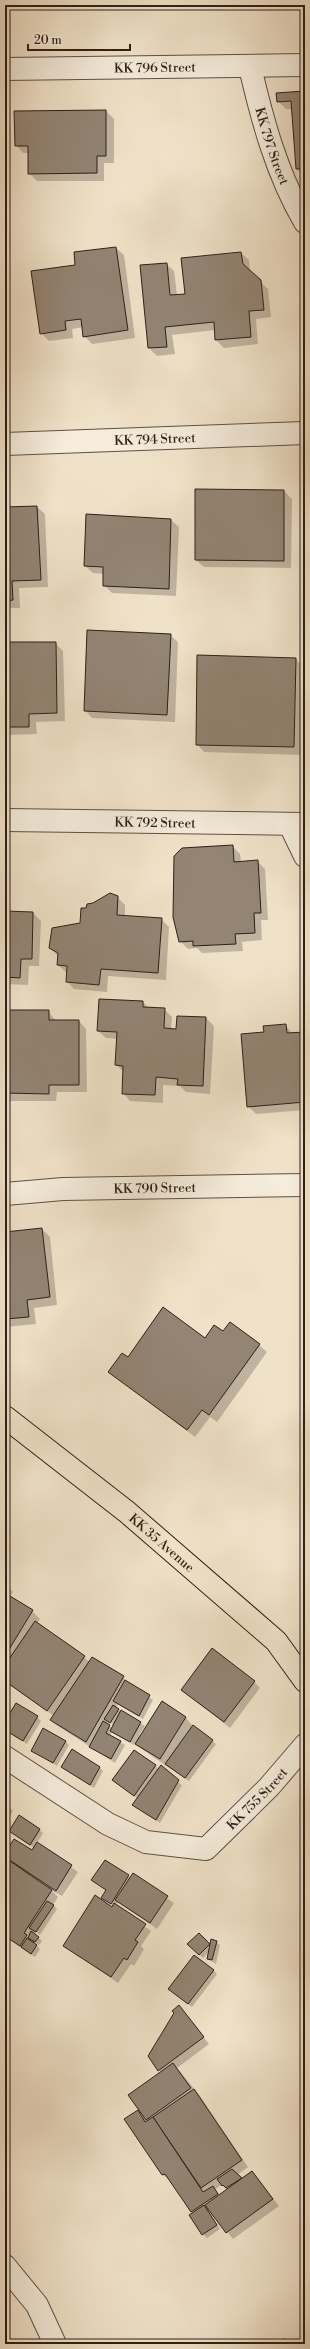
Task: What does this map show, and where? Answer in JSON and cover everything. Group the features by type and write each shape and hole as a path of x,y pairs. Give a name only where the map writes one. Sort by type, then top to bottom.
{"main road":[{"name":"KK 35 Avenue","path":"5,1417 127,1512 276,1641 305,1681"}],"street":[{"name":"KK 796 Street","path":"5,69 250,67 305,65"},
{"name":"KK 797 Street","path":"250,67 260,110 276,158 305,222"},
{"name":"KK 794 Street","path":"5,444 305,433"},
{"name":"KK 792 Street","path":"5,820 297,825"},
{"path":"297,825 305,856"},
{"name":"KK 790 Street","path":"5,1194 63,1189 305,1186"},
{"name":"KK 755 Street","path":"5,1757 108,1824 146,1842 206,1849 269,1787 305,1745"},
{"path":"5,2266 37,2306 55,2344"}],"building":[{"path":"305,91 305,169 296,169 291,101 277,102 276,93"},
{"path":"106,110 106,156 97,156 97,173 28,174 28,146 15,146 14,111"},
{"path":"116,247 128,330 83,337 81,319 65,321 66,330 40,334 31,271 75,265 74,252"},
{"path":"241,252 243,264 261,280 264,310 249,311 251,337 215,340 214,322 165,327 167,347 148,348 140,265 167,263 170,295 185,294 181,258"},
{"path":"195,489 284,490 284,561 195,560"},
{"path":"37,506 41,580 12,581 13,600 5,601 5,507"},
{"path":"86,514 171,519 169,589 103,586 103,567 84,566"},
{"path":"87,630 171,634 167,715 84,711"},
{"path":"5,642 56,642 57,713 29,714 29,727 5,727"},
{"path":"197,655 296,658 294,747 196,745"},
{"path":"233,845 234,862 258,860 261,913 254,913 255,933 235,934 236,944 193,946 193,941 179,942 173,917 174,856 182,848"},
{"path":"110,893 118,896 117,915 162,918 158,973 101,969 99,985 66,982 67,966 57,965 58,953 49,948 52,928 80,923 81,908 86,908 87,904 93,903"},
{"path":"5,911 33,912 32,959 21,959 20,978 5,977"},
{"path":"99,999 143,1001 143,1007 165,1008 164,1028 176,1029 177,1016 206,1017 203,1086 177,1085 178,1079 156,1077 155,1095 122,1094 123,1066 115,1065 117,1032 97,1031"},
{"path":"5,1010 49,1010 49,1020 79,1020 79,1085 49,1085 49,1094 5,1093"},
{"path":"286,1024 287,1033 305,1032 305,1102 247,1107 241,1034 264,1032 263,1026"},
{"path":"42,1228 50,1297 27,1300 29,1317 5,1319 5,1232"},
{"path":"163,1307 205,1338 214,1325 223,1331 230,1322 260,1344 209,1415 202,1410 187,1430 108,1372 122,1353 128,1357"},
{"path":"5,1593 33,1610 5,1656"},
{"path":"35,1621 85,1656 47,1711 5,1681 5,1665"},
{"path":"212,1648 255,1681 224,1722 181,1690"},
{"path":"92,1657 124,1676 86,1742 50,1720"},
{"path":"125,1680 150,1695 139,1716 113,1701"},
{"path":"162,1701 186,1717 160,1759 135,1744"},
{"path":"16,1703 38,1716 23,1741 5,1730 5,1721"},
{"path":"113,1705 119,1709 110,1723 104,1719"},
{"path":"121,1710 141,1722 130,1742 110,1731"},
{"path":"103,1721 110,1725 106,1733 121,1741 111,1759 89,1747"},
{"path":"193,1725 213,1740 185,1778 165,1764"},
{"path":"43,1728 66,1741 53,1763 31,1751"},
{"path":"72,1749 100,1767 90,1785 61,1767"},
{"path":"134,1750 156,1765 134,1796 112,1780"},
{"path":"161,1765 179,1780 156,1820 132,1805"},
{"path":"19,1815 40,1829 30,1845 9,1831"},
{"path":"14,1839 32,1850 37,1842 72,1865 56,1891 5,1857 5,1853"},
{"path":"7,1859 52,1890 24,1933 27,1935 20,1946 5,1936 5,1862"},
{"path":"105,1860 129,1875 111,1904 101,1898 106,1890 91,1880"},
{"path":"133,1873 168,1896 150,1923 115,1900"},
{"path":"95,1895 112,1907 114,1903 146,1924 135,1940 138,1942 127,1960 124,1958 111,1977 63,1946"},
{"path":"47,1901 54,1905 36,1932 29,1928"},
{"path":"31,1931 39,1937 35,1942 28,1938"},
{"path":"199,1933 210,1944 199,1955 187,1944"},
{"path":"27,1938 37,1945 31,1954 21,1947"},
{"path":"211,1939 217,1941 212,1960 207,1959"},
{"path":"194,1955 214,1970 188,2004 168,1989"},
{"path":"179,2005 204,2037 158,2071 148,2056 174,2013 172,2011"},
{"path":"173,2063 191,2088 146,2120 128,2095"},
{"path":"194,2089 242,2160 201,2188 153,2117"},
{"path":"138,2110 145,2122 153,2117 203,2192 213,2186 218,2194 191,2212 165,2174 162,2175 124,2119"},
{"path":"232,2169 242,2178 226,2188 223,2185 222,2186 217,2179"},
{"path":"252,2171 273,2199 226,2233 205,2205"},
{"path":"204,2205 217,2225 202,2235 189,2215"},
{"path":"285,2339 286,2344 254,2344"}]}
